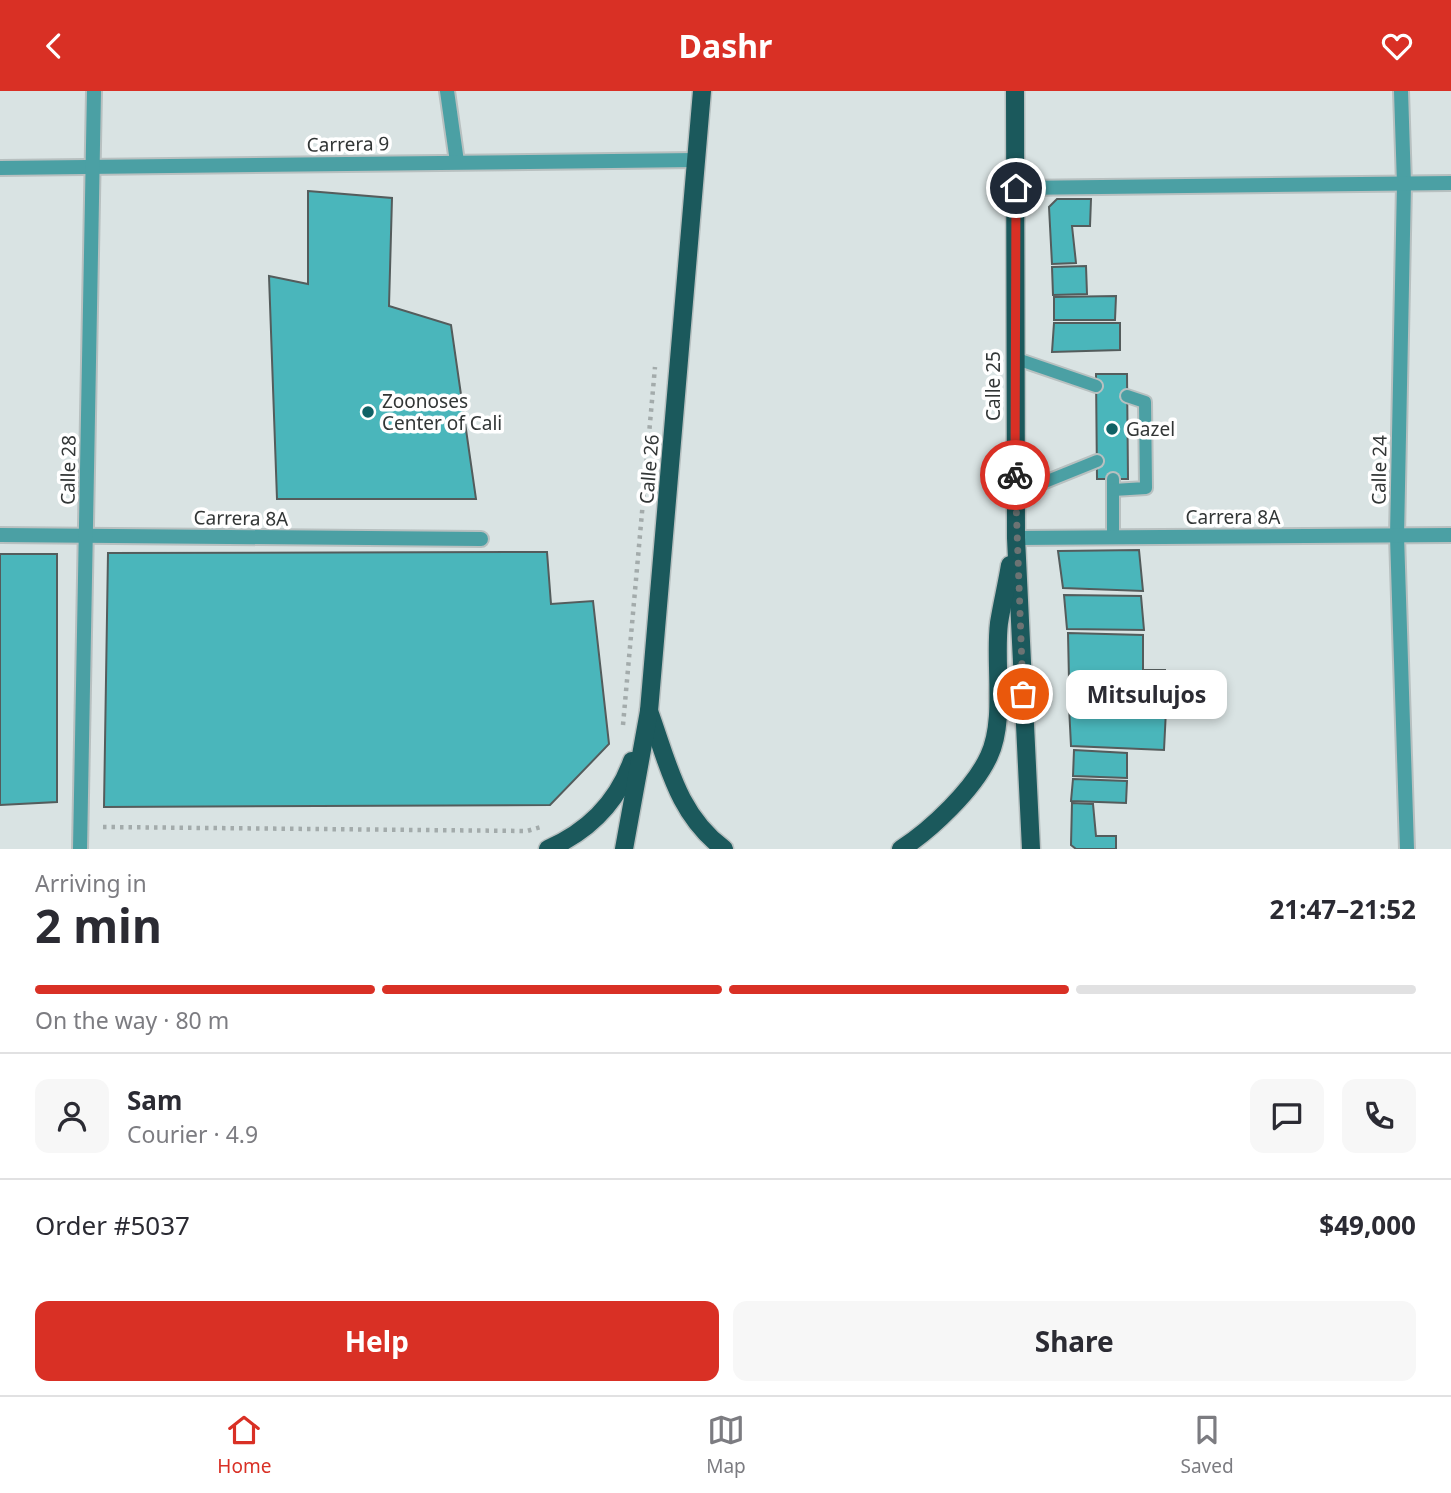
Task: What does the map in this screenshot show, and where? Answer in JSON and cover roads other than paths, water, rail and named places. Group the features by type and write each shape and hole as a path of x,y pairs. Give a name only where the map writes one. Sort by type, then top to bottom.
{"main road":[{"name":"Calle 26","path":"624,849 649,711 702,91"},
{"name":"Calle 25","path":"1015,91 1015,494 1031,849"},
{"path":"901,849 940,817 989,757 996,734 999,624 1016,538"},
{"path":"548,849 578,833 605,811 625,781 649,711"},
{"path":"649,711 675,783 693,821 724,849"}],"street":[{"name":"Calle 28","path":"80,849 94,91"},
{"path":"447,91 457,162"},
{"name":"Calle 24","path":"1401,91 1404,184 1397,536 1407,849"},
{"name":"Carrera 9","path":"0,168 696,160"},
{"path":"1016,188 1451,183"},
{"name":"Carrera 8A","path":"0,534 481,539"},
{"name":"Carrera 8A","path":"1016,538 1451,535"}],"lane":[{"path":"1014,358 1096,386"},
{"path":"1113,536 1113,484 1146,488 1145,402 1127,396"},
{"path":"1015,494 1097,461"}],"place":[{"name":"Zoonoses Center of Cali","path":"368,412"},
{"name":"Gazel","path":"1112,429"},
{"name":"Mitsulujos","path":"1023,694"}]}
